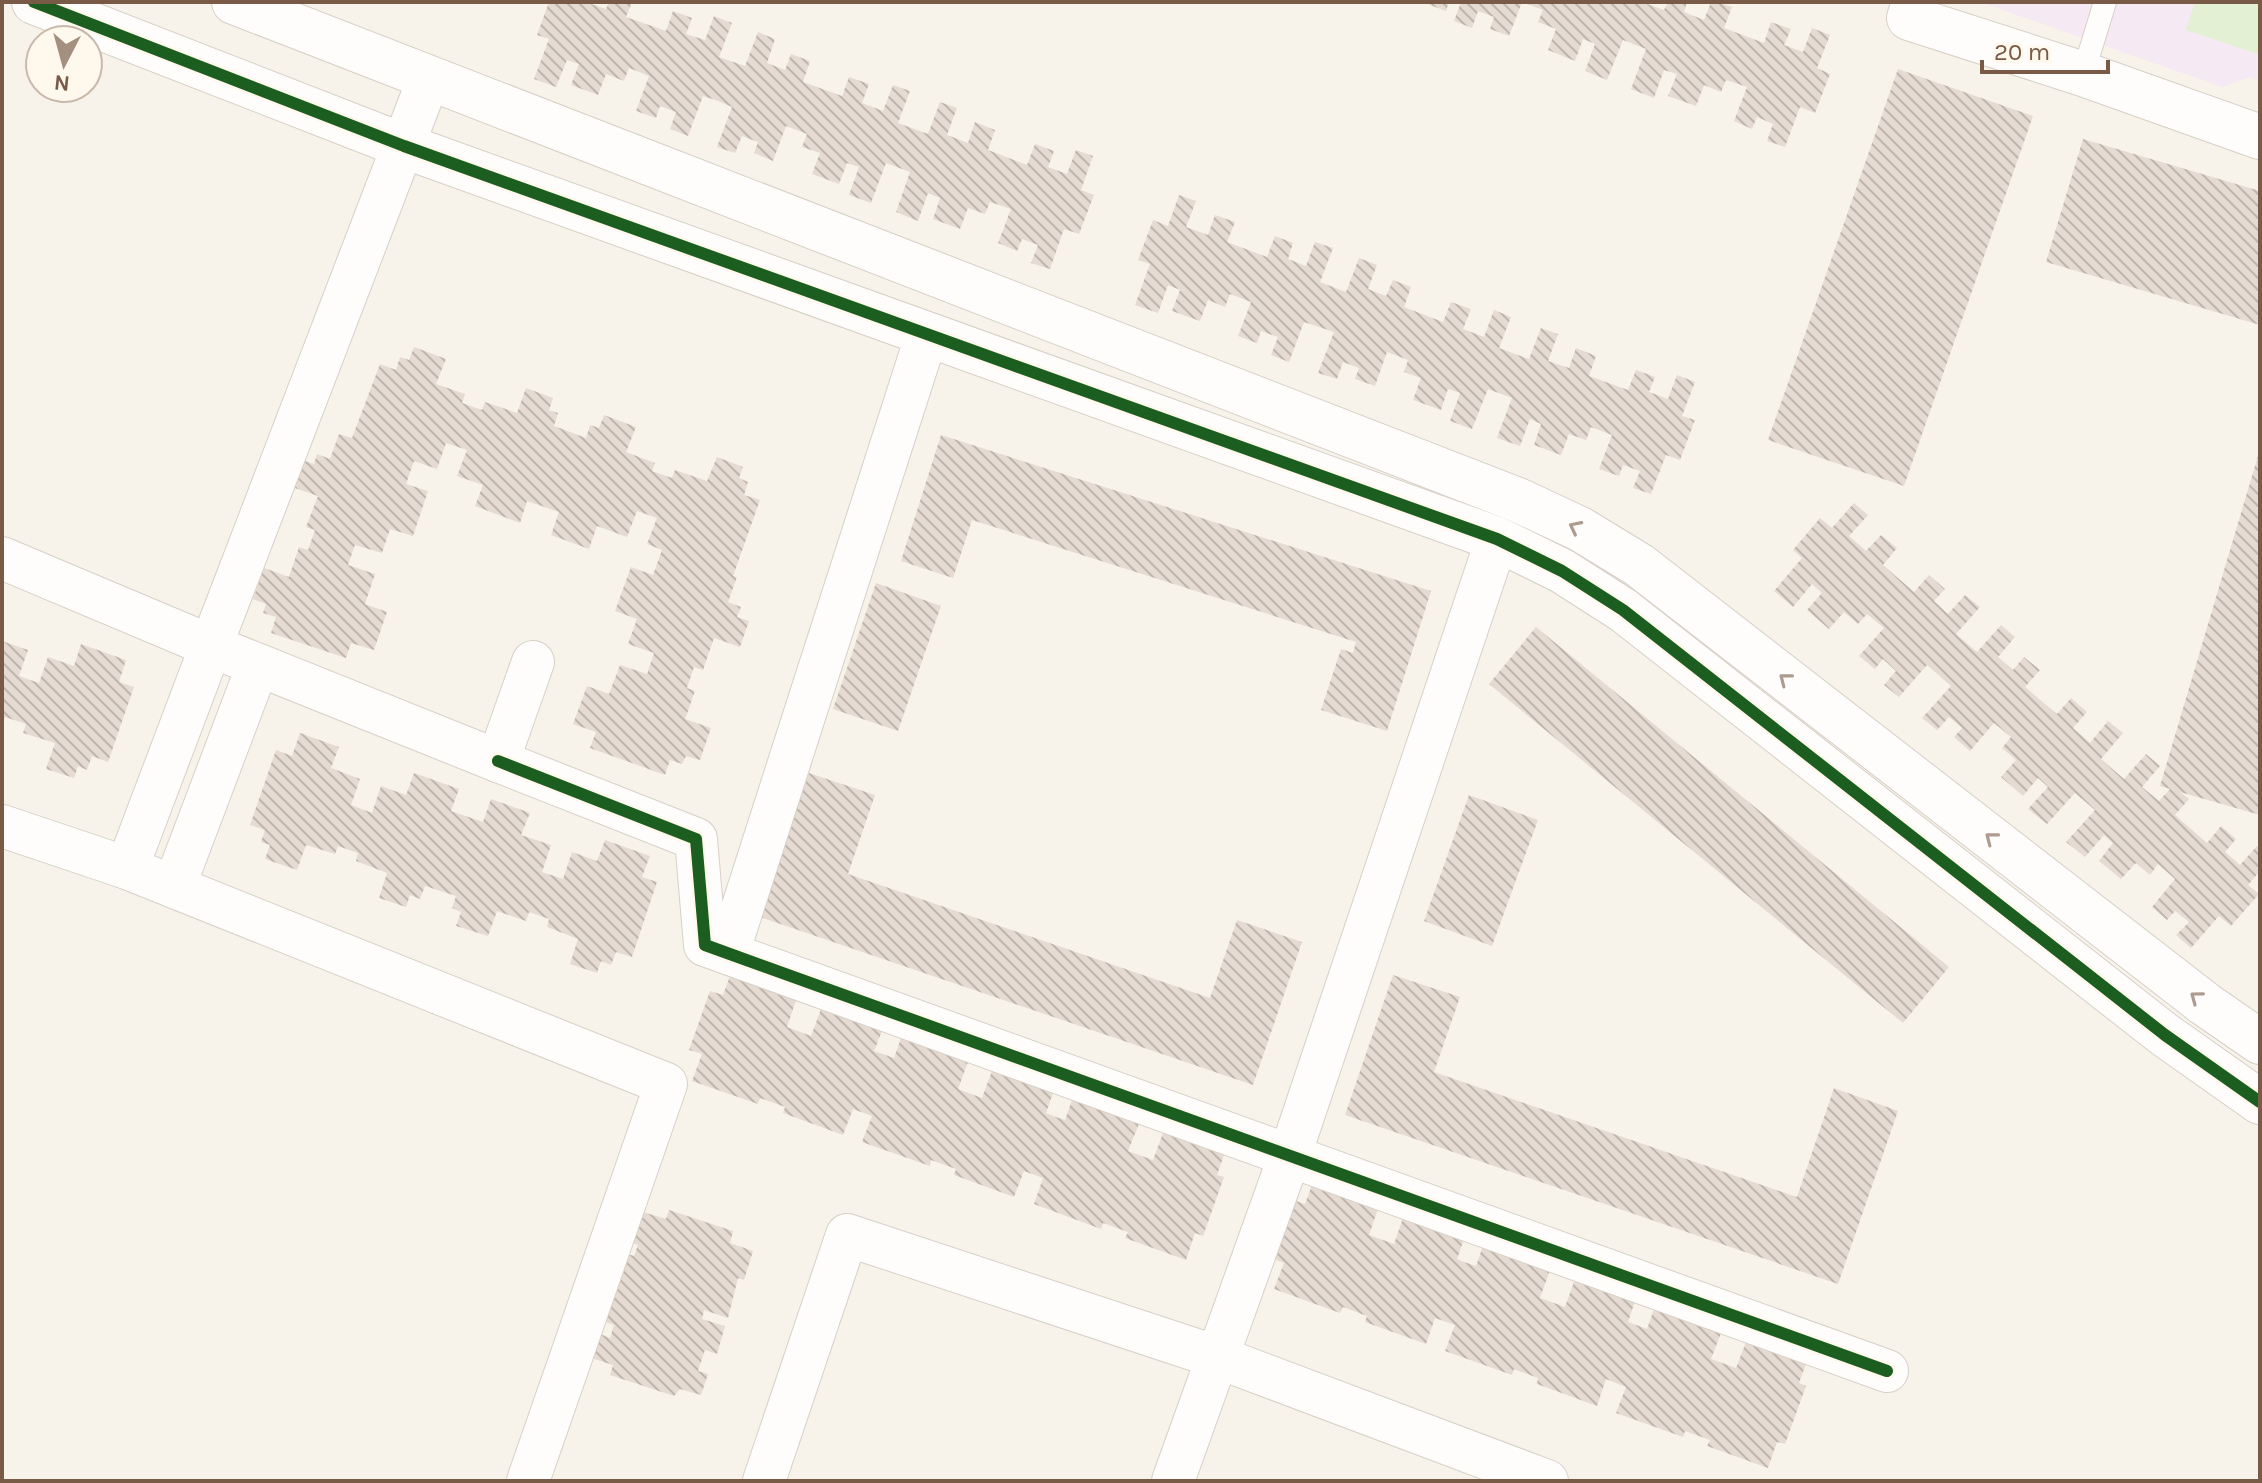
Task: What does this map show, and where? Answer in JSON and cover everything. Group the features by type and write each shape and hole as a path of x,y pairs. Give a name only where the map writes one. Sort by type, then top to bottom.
{"street":[{"path":"34,2 404,146 1497,539 1562,571 1623,610 2165,1035 2260,1102"},
{"path":"234,2 1503,494 1580,529 1639,565 2205,1004 2260,1042"},
{"path":"1914,2 1909,18 2083,74 2260,137"},
{"path":"127,868 429,78"},
{"path":"728,953 927,334"},
{"path":"1173,1481 1290,1155 1497,539"},
{"path":"2,558 211,646 696,839 705,945 1887,1371"},
{"path":"498,761 533,662"},
{"path":"174,887 258,665"},
{"path":"2,826 127,868 666,1084 528,1481"},
{"path":"764,1481 847,1235 1217,1357 1547,1481"}],"lane":[{"path":"2083,74 2105,2"}],"shaded area":[{"path":"1980,2 2260,2 2260,81 2250,77 2222,87"}],"green space":[{"path":"2195,2 2260,2 2260,55 2186,30"}],"building":[{"path":"549,2 585,2 606,9 609,2 632,2 626,17 666,31 673,11 692,18 686,34 705,40 714,16 732,23 719,57 745,66 758,32 775,39 767,63 785,70 791,54 810,61 803,82 842,96 849,77 869,84 862,103 883,111 893,85 910,91 898,123 928,134 940,102 957,108 947,135 968,143 975,122 995,130 988,150 1027,165 1035,144 1054,151 1048,167 1067,174 1076,150 1093,156 1081,190 1094,195 1079,234 1064,229 1050,269 1031,263 1038,245 1022,239 1017,251 998,243 1011,209 990,202 985,214 968,208 960,229 933,219 940,198 928,193 918,221 896,212 910,172 886,163 871,203 849,195 859,167 847,163 839,184 812,174 820,153 802,147 807,134 786,126 773,161 754,153 758,142 742,136 735,153 717,147 732,107 703,96 688,136 670,129 676,112 660,106 656,118 636,111 649,76 629,68 624,81 606,74 598,95 571,85 579,64 567,60 556,87 534,79 549,39 537,35"},
{"path":"1422,2 1449,2 1446,11"},
{"path":"1461,2 1522,2 1509,36 1490,29 1494,17 1478,11 1472,28 1454,21"},
{"path":"1523,2 1642,2 1664,10 1668,2 1687,2 1684,12 1704,20 1711,2 1716,2 1732,7 1724,28 1764,43 1771,22 1791,29 1784,45 1803,52 1812,28 1830,35 1817,68 1830,74 1815,113 1800,107 1785,147 1767,141 1773,124 1757,117 1752,129 1734,121 1747,87 1726,80 1721,92 1704,85 1696,106 1668,96 1677,74 1664,70 1654,98 1631,89 1646,49 1623,40 1607,80 1585,71 1595,44 1583,39 1575,61 1548,50 1556,29 1538,22 1543,10"},
{"path":"1898,69 2033,116 1904,486 1768,440"},
{"path":"2083,139 2260,191 2260,325 2046,262"},
{"path":"1179,195 1196,201 1186,227 1208,235 1215,215 1235,222 1227,242 1267,257 1275,236 1293,243 1288,259 1306,266 1315,242 1333,248 1320,282 1346,292 1359,258 1377,265 1368,289 1386,296 1393,280 1411,287 1404,307 1443,322 1451,302 1471,309 1463,329 1484,337 1494,310 1511,317 1499,348 1529,359 1541,328 1558,334 1548,361 1569,368 1576,348 1596,356 1589,376 1628,390 1636,370 1655,377 1649,392 1668,399 1677,375 1695,382 1682,416 1695,420 1680,460 1666,455 1651,494 1633,488 1640,471 1623,465 1619,476 1599,469 1612,435 1591,427 1586,440 1569,434 1561,455 1534,445 1541,424 1530,419 1520,446 1497,438 1512,398 1488,389 1472,429 1450,421 1460,393 1448,389 1441,410 1413,400 1421,378 1404,372 1408,360 1387,352 1375,386 1355,379 1359,368 1343,362 1337,379 1318,373 1334,332 1304,322 1289,362 1271,355 1278,337 1261,331 1257,343 1238,336 1251,302 1230,294 1225,307 1208,300 1200,321 1172,311 1180,290 1168,285 1158,313 1135,305 1150,264 1138,260 1153,220 1168,226"},
{"path":"414,347 446,359 436,384 465,394 462,403 482,410 485,402 517,413 526,388 553,398 549,410 558,413 554,426 586,438 590,425 599,428 604,415 636,427 626,452 655,463 652,471 672,478 675,470 707,481 717,457 743,467 739,478 748,482 744,495 760,500 733,576 737,577 728,602 741,607 737,617 749,621 740,647 714,638 703,670 694,667 687,688 695,691 685,719 711,728 700,760 686,756 682,764 670,760 665,775 590,748 596,732 573,724 587,686 609,694 620,665 647,674 654,653 628,644 637,619 615,611 631,567 653,575 662,550 647,544 657,518 637,511 627,537 597,526 589,549 551,535 559,512 527,501 520,523 475,506 483,485 457,476 467,450 446,443 437,469 414,461 406,484 428,491 413,536 390,529 382,553 355,545 348,565 375,574 365,604 387,612 374,650 351,643 346,658 271,633 276,617 263,613 266,604 253,599 264,568 289,577 299,547 308,550 315,530 306,527 318,496 292,487 302,460 314,464 317,454 330,459 339,434 352,438 380,364 396,370 400,357 409,360"},
{"path":"941,435 1431,591 1387,731 1321,710 1341,649 1353,653 1356,642 972,520 953,578 901,561"},
{"path":"2260,449 2260,815 2180,792 2189,799 2175,815 2207,843 2221,826 2236,839 2225,852 2240,865 2257,846 2260,848 2260,871 2248,885 2259,894 2231,926 2219,916 2191,948 2176,935 2189,922 2175,911 2167,920 2152,907 2175,879 2158,864 2150,875 2136,863 2121,879 2099,861 2113,843 2104,835 2085,857 2066,842 2095,810 2075,793 2047,824 2028,809 2048,787 2038,778 2023,796 2001,777 2016,760 2002,748 2011,737 1994,723 1970,751 1954,737 1962,728 1949,717 1937,730 1922,718 1951,686 1927,665 1899,697 1884,685 1896,671 1883,659 1875,669 1859,656 1884,628 1867,614 1858,624 1844,612 1829,629 1807,610 1822,593 1812,584 1793,607 1774,591 1802,558 1793,550 1820,518 1832,528 1854,503 1868,515 1849,536 1866,551 1881,535 1897,548 1883,565 1914,592 1929,575 1945,589 1934,601 1948,614 1965,595 1980,607 1956,634 1977,652 2001,625 2015,637 1998,657 2013,670 2024,657 2040,670 2025,687 2057,714 2071,698 2087,712 2073,728 2090,743 2108,721 2123,733 2101,759 2124,779 2146,754 2160,766 2142,787 2159,801 2170,789 2160,786"},
{"path":"876,583 941,606 898,731 833,709"},
{"path":"1536,627 1949,967 1903,1023 1489,684"},
{"path":"2,641 28,650 19,676 39,683 48,657 74,666 81,644 126,660 119,682 134,687 108,762 92,756 87,770 78,766 74,778 46,769 55,743 23,733 26,724 5,717 2,725"},
{"path":"300,733 339,747 331,768 360,779 351,805 372,813 381,786 406,795 414,773 459,789 451,811 483,822 491,799 530,813 521,835 551,845 542,872 563,879 572,852 597,861 605,840 650,856 642,877 657,882 632,957 616,952 611,965 601,961 597,973 570,964 578,939 547,927 549,919 529,912 526,921 497,911 488,936 456,926 461,912 452,908 456,896 425,886 420,899 410,895 406,907 379,898 387,873 356,861 358,853 338,846 335,854 306,845 297,870 265,859 270,845 261,842 265,830 250,825 276,750 292,756"},
{"path":"809,773 875,795 848,874 1210,998 1237,920 1302,942 1253,1085 760,917"},
{"path":"1469,795 1538,820 1492,946 1424,921"},
{"path":"1393,975 1460,997 1434,1072 1797,1197 1834,1088 1898,1111 1838,1284 1345,1115"},
{"path":"730,976 796,1000 787,1027 811,1036 821,1009 882,1031 874,1051 894,1058 901,1038 968,1062 958,1089 982,1098 992,1071 1053,1093 1046,1113 1053,1116 1065,1120 1072,1100 1139,1124 1128,1151 1153,1160 1163,1133 1224,1155 1217,1175 1224,1177 1203,1236 1195,1233 1186,1260 1125,1238 1128,1232 1103,1223 1101,1229 1034,1204 1043,1178 1024,1171 1014,1197 954,1175 956,1169 931,1160 930,1166 862,1142 872,1116 853,1109 843,1135 783,1113 785,1107 760,1098 758,1104 692,1081 702,1054 689,1050 710,991 723,995"},
{"path":"1312,1185 1378,1209 1369,1235 1394,1244 1403,1218 1464,1239 1457,1259 1464,1262 1476,1266 1483,1246 1550,1270 1540,1298 1565,1307 1575,1279 1635,1301 1628,1322 1647,1329 1654,1309 1721,1333 1711,1359 1736,1368 1746,1342 1806,1364 1799,1383 1806,1386 1785,1444 1777,1442 1768,1468 1707,1446 1710,1440 1685,1431 1683,1437 1616,1413 1626,1387 1606,1379 1597,1406 1537,1384 1538,1378 1514,1369 1512,1375 1445,1351 1455,1325 1435,1318 1426,1344 1365,1322 1367,1316 1343,1307 1340,1313 1274,1289 1284,1263 1271,1258 1293,1200 1305,1204"},
{"path":"669,1210 733,1231 730,1243 753,1251 744,1280 738,1278 728,1318 704,1310 702,1319 725,1326 717,1354 705,1350 698,1371 708,1374 701,1395 680,1389 674,1396 610,1375 613,1365 591,1358 600,1334 610,1338 614,1325 603,1321 625,1253 634,1256 638,1245 633,1243 643,1212 666,1219"}],"cycle path":[{"path":"34,2 404,146 1497,539 1562,571 1623,610 2165,1035 2260,1102"},
{"path":"498,761 696,839 705,945 1887,1371"}]}
